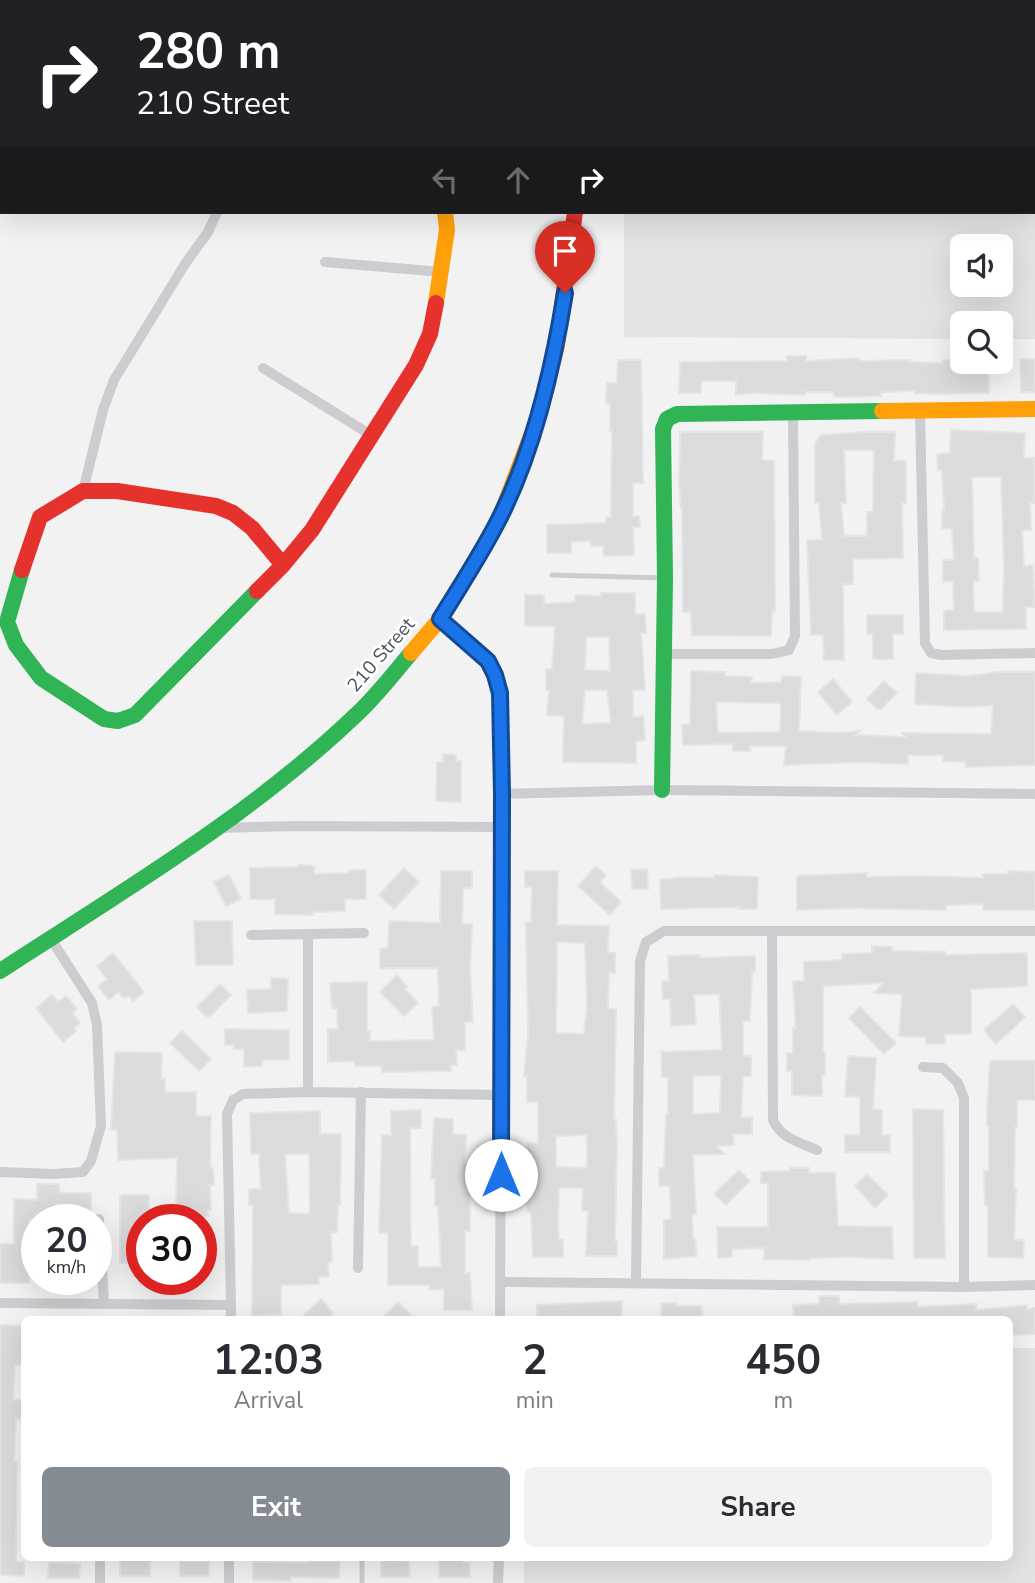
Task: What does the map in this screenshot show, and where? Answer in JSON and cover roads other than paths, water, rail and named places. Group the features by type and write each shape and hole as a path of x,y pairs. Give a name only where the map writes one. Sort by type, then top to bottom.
{"street":[{"path":"83,491 103,410 114,380 208,232 216,214"},
{"path":"283,565 252,528 233,513 216,506 117,491 83,491 40,517 7,622 16,646 41,678 104,719 118,722 135,715 283,565 312,530 416,365 430,334 442,272 447,230 445,214"},
{"name":"210 Street","path":"1,969 219,828 281,781 361,711 440,619 498,522 537,420 557,346 575,214"},
{"path":"325,262 442,272"},
{"path":"263,368 372,435"},
{"path":"662,790 663,429 667,419 677,414 1035,409"},
{"path":"920,411 925,643 931,653 941,655 1035,653"},
{"path":"664,654 772,654 789,650 795,636 793,414"},
{"path":"440,619 488,661 500,693 500,1316"},
{"path":"502,794 662,790 1035,794"},
{"path":"219,828 502,827"},
{"path":"772,931 773,1119 784,1136 817,1150"},
{"path":"636,1282 640,961 646,942 664,932 1035,931"},
{"path":"251,935 364,933"},
{"path":"308,934 308,1091"},
{"path":"0,1172 83,1172 91,1161 101,1126 97,1026 92,1003 51,939"},
{"path":"923,1067 943,1068 958,1083 964,1098 964,1287"},
{"path":"231,1316 227,1114 233,1100 243,1094 308,1091 501,1095"},
{"path":"358,1268 361,1092"},
{"path":"500,1282 964,1287 1035,1284"},
{"path":"104,1295 104,1303"},
{"path":"0,1303 231,1305"},
{"path":"100,1561 100,1583"},
{"path":"229,1561 229,1583"},
{"path":"498,1583 499,1561"}],"lane":[{"path":"552,575 664,578"},
{"path":"362,1561 362,1583"}]}
